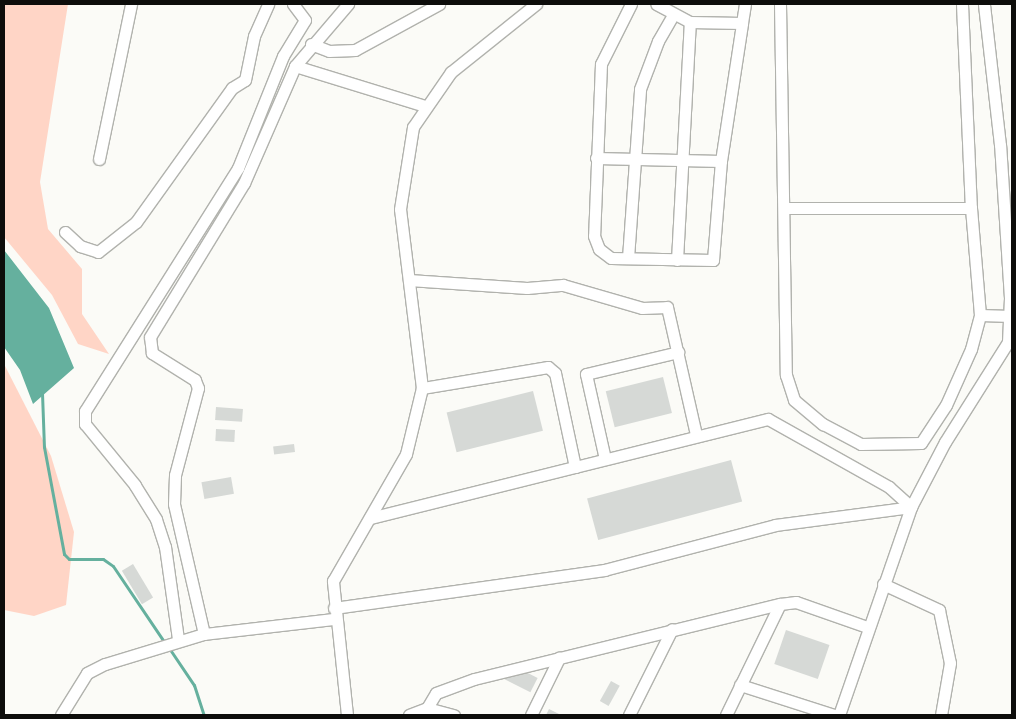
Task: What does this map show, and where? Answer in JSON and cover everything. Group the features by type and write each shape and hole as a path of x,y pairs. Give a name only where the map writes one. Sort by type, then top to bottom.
{"street":[{"path":"99,159 131,4"},
{"path":"65,232 80,246 98,252 136,222 232,88 245,80 254,36 268,4"},
{"path":"178,639 165,547 156,519 135,485 86,424 85,411 238,168 283,56 305,20 292,4"},
{"path":"204,634 174,504 174,475 198,388 195,380 152,353 150,337 244,183 295,66 311,44 348,4"},
{"path":"311,44 329,51 355,50 439,4"},
{"path":"346,715 334,613 333,581 406,454 422,388 400,209 404,167 413,127 425,106 451,72 536,4"},
{"path":"631,4 601,64 594,236 599,250 611,258 677,260 713,260 721,161 745,4"},
{"path":"656,4 673,15 690,22 742,23"},
{"path":"780,4 785,208 786,375 794,400 830,428 861,444 921,443 946,406 971,349 980,315 970,208 962,4"},
{"path":"839,715 867,627 911,507 945,442 996,364 1008,342 1011,316 1000,145 984,4"},
{"path":"628,258 644,74 673,15"},
{"path":"677,260 684,161 690,22"},
{"path":"295,66 425,106"},
{"path":"596,158 721,161"},
{"path":"785,208 970,208"},
{"path":"410,280 527,288 563,285 642,308 667,307 696,435"},
{"path":"980,315 1011,316"},
{"path":"604,459 586,374 678,352"},
{"path":"422,388 548,367 555,373 575,467"},
{"path":"370,518 696,435 768,420 889,487 911,507"},
{"path":"61,715 87,673 178,639 604,570 775,525 911,507"},
{"path":"883,584 939,610 950,663 941,715"},
{"path":"409,715 427,708 444,689 672,629 780,604 796,602 867,627"},
{"path":"726,715 780,604"},
{"path":"629,715 672,629"},
{"path":"532,715 559,658"},
{"path":"740,686 834,715"},
{"path":"427,708 454,715"}],"shaded area":[{"path":"4,4 68,4 40,182 48,229 82,269 82,314 109,354 78,344 52,295 4,237"},
{"path":"4,250 49,308 74,368 33,404 20,370 4,347"},
{"path":"4,364 51,456 74,532 66,605 34,616 4,610"}],"building":[{"path":"663,377 672,413 615,427 606,391"},
{"path":"533,391 543,431 457,452 447,413"},
{"path":"216,407 243,409 242,422 215,420"},
{"path":"216,429 235,430 234,442 215,441"},
{"path":"294,444 295,452 274,454 273,447"},
{"path":"731,460 742,502 598,540 587,499"},
{"path":"231,477 234,494 204,499 201,482"},
{"path":"133,564 153,597 142,604 122,571"},
{"path":"786,630 829,645 818,679 774,664"},
{"path":"510,664 538,678 530,692 503,678"},
{"path":"611,681 620,686 609,706 600,701"},
{"path":"549,709 561,715 546,715"}],"waterway":[{"path":"42,393 44,447 64,554 69,559 103,559 113,566 165,643"},
{"path":"169,648 194,685 204,715"}]}
